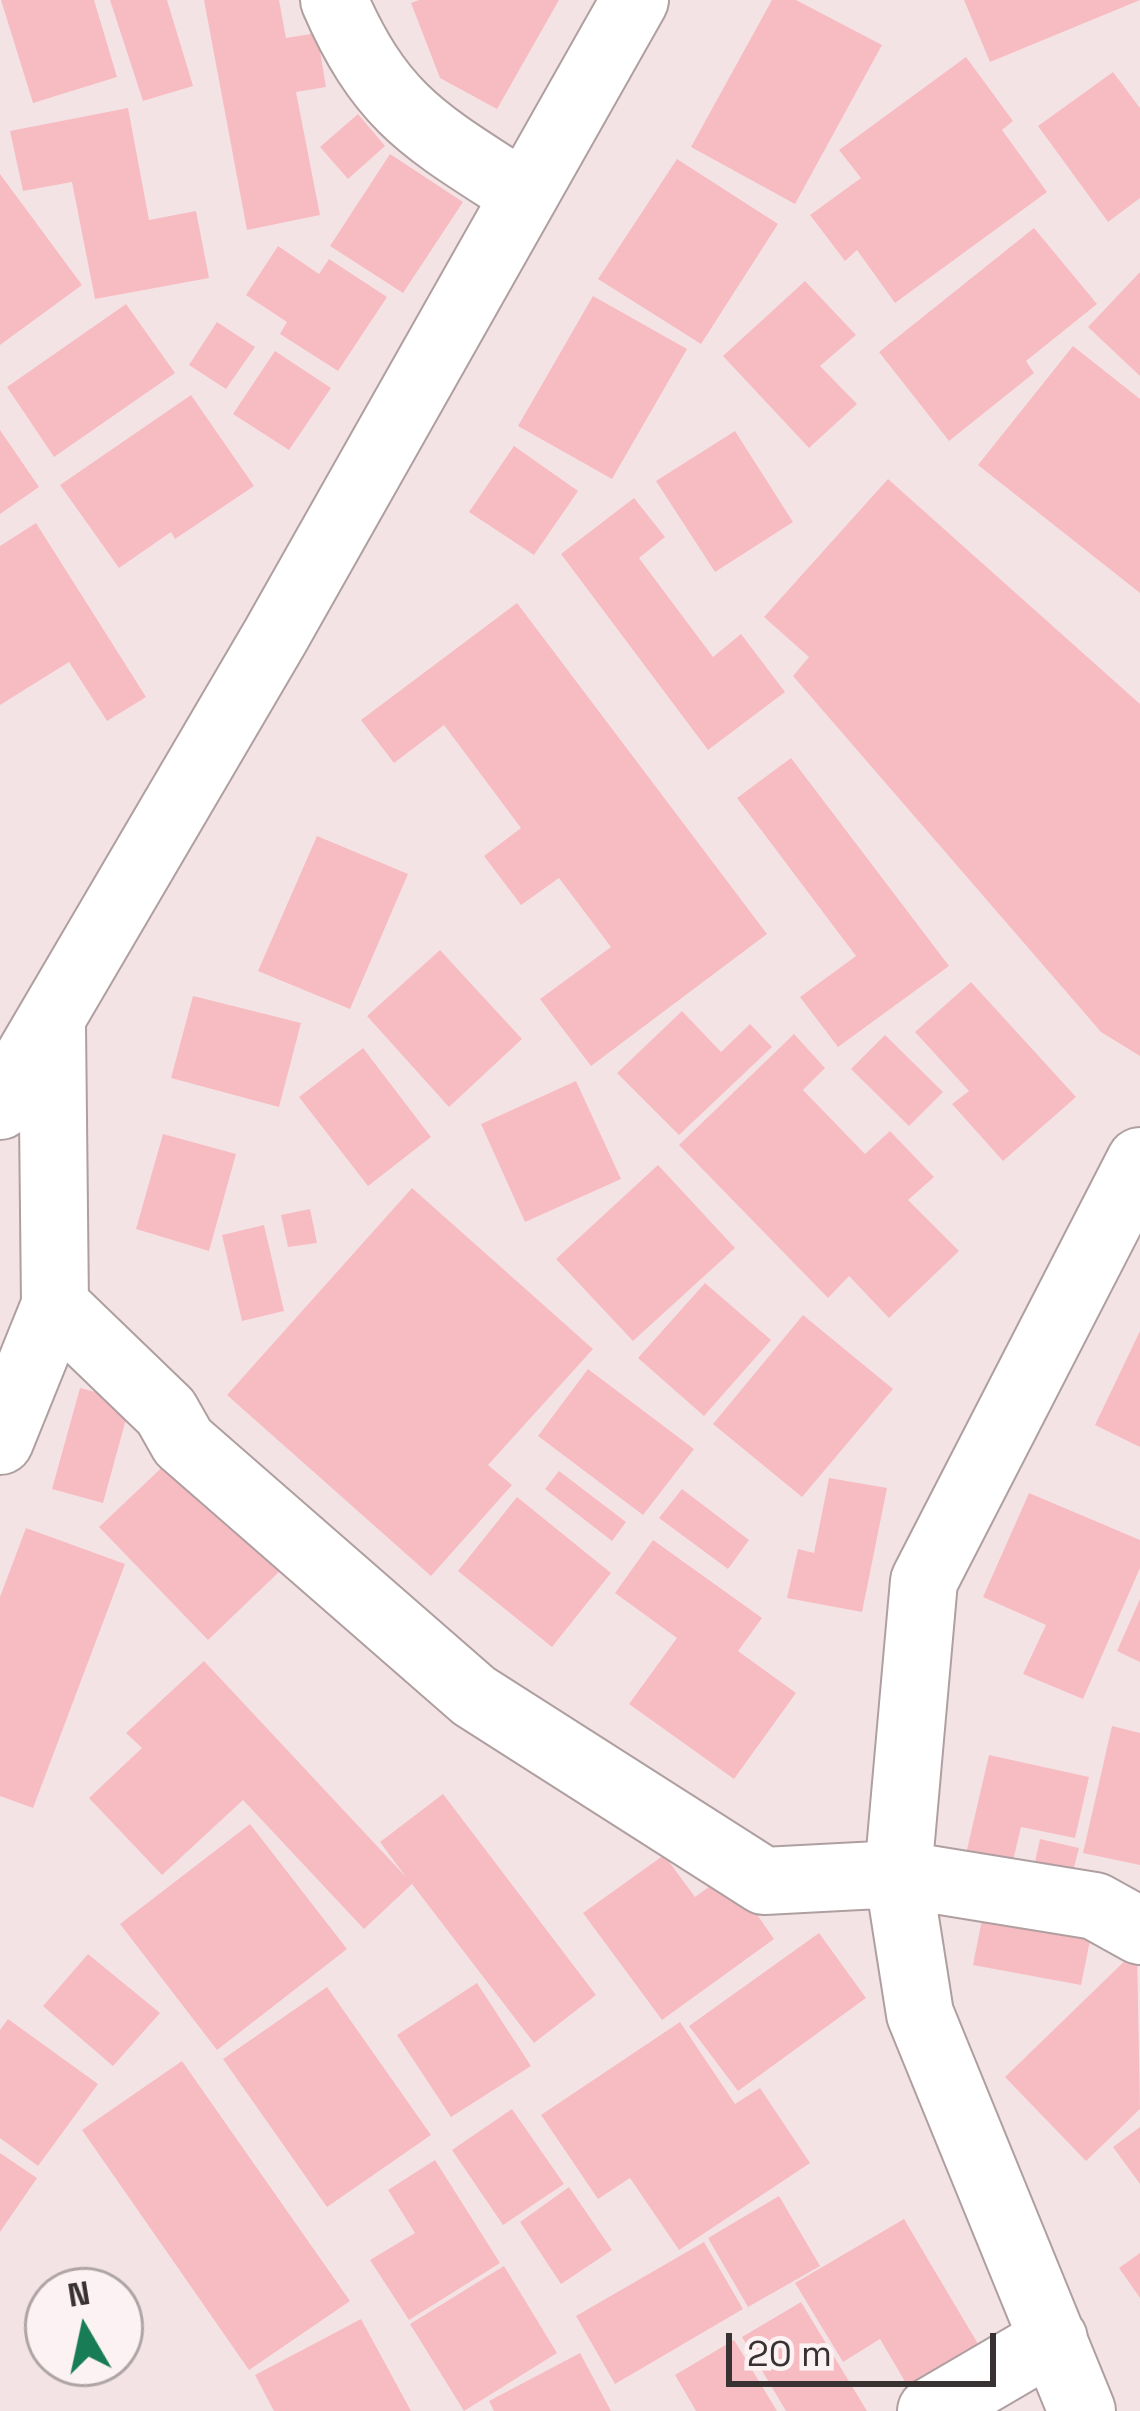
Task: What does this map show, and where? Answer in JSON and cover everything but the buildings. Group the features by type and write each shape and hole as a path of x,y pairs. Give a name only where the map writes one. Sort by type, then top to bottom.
{"street":[{"path":"334,0 360,59 414,123 524,195"},
{"path":"0,1106 52,1024 634,0"},
{"path":"0,1441 55,1305 52,1024"},
{"path":"1082,2411 920,2014 898,1874 925,1580 1140,1161"},
{"path":"55,1305 166,1412 183,1442 474,1696 764,1881 898,1874 1095,1906 1140,1931"},
{"path":"931,2411 1054,2339"}]}
